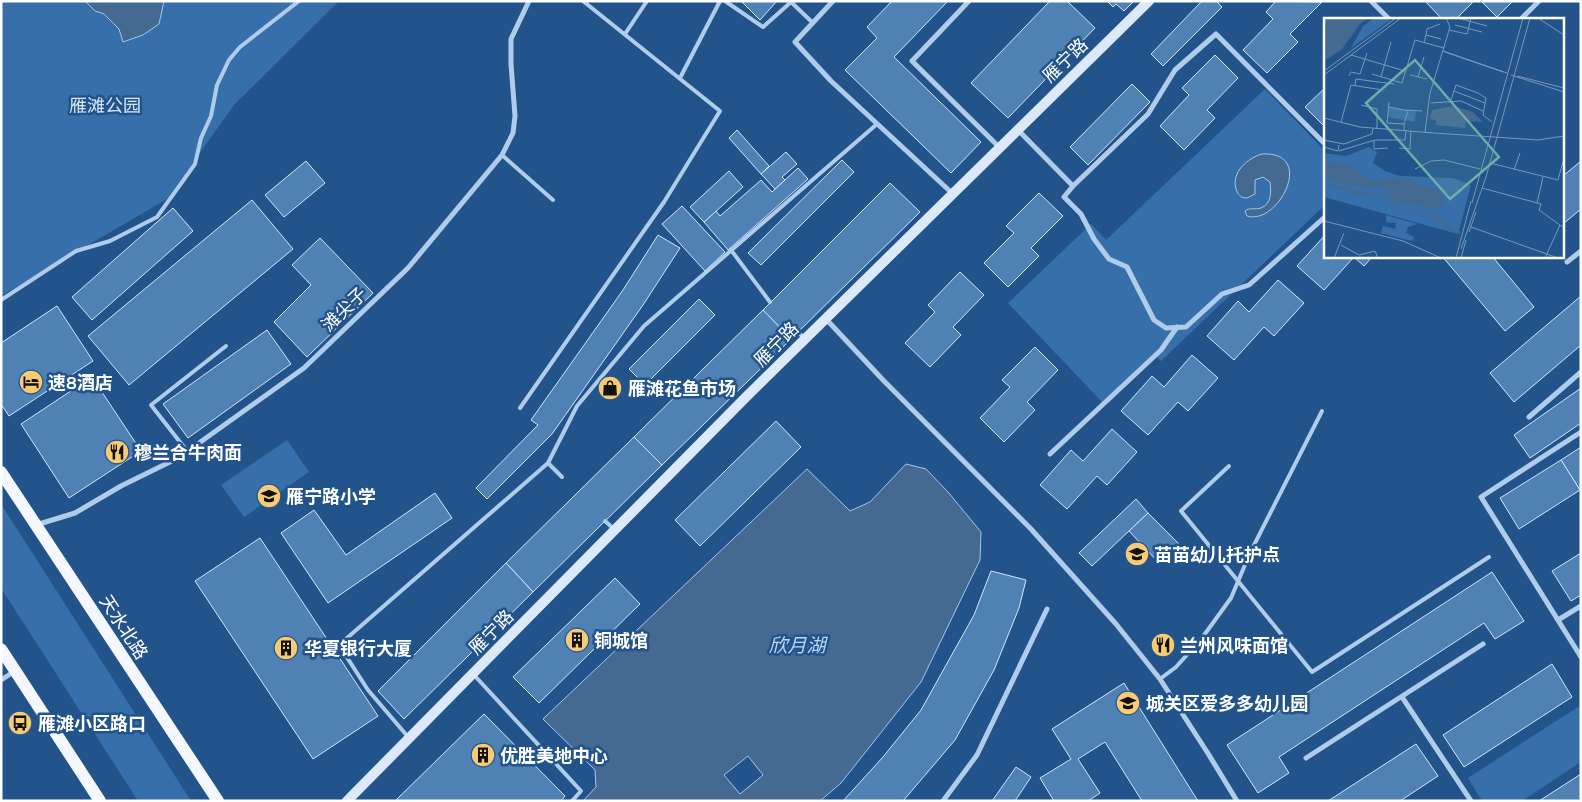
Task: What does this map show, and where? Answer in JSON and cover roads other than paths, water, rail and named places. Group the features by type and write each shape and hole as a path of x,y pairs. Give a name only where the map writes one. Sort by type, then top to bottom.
{"main road":[{"name":"雁宁路","path":"347,801 615,530 801,335 826,318 1149,1"},
{"name":"天水北路","path":"1,472 218,801"},
{"path":"1,648 100,801"}],"street":[{"name":"滩尖子","path":"36,525 75,513 122,486 178,458 304,368 408,268 502,155 513,133 515,116 511,40 529,1"},
{"path":"833,1 795,42 831,81 953,194"},
{"path":"969,1 912,61 1000,148"},
{"path":"1371,1 1388,18"},
{"path":"1522,18 1539,1"},
{"path":"1324,143 1216,34 1175,70 1148,114 1064,197 1081,214 1094,239 1109,259 1127,267 1154,320 1166,328 1186,327 1222,294 1249,285 1324,218"},
{"path":"1018,130 1073,186"},
{"path":"1567,262 1581,251"},
{"path":"826,318 884,381 1031,529 1116,624 1160,679 1237,801"},
{"path":"1050,454 1161,350 1177,328"},
{"path":"1529,417 1581,372"},
{"path":"1581,432 1481,497 1581,657"},
{"path":"1558,620 1581,606"},
{"path":"943,801 977,755 1047,609"},
{"path":"1306,758 1483,644"},
{"path":"1,680 16,671"},
{"path":"1402,697 1471,801"}],"lane":[{"path":"1,300 76,251 110,241 157,217 195,164 201,138 211,116 217,85 230,60 240,47 299,1"},
{"path":"520,408 664,202 720,111 584,1"},
{"path":"625,34 647,1"},
{"path":"680,78 720,1"},
{"path":"725,1 763,27 791,2 813,23"},
{"path":"409,738 368,690 339,645 548,463 577,406 644,326 877,124"},
{"path":"502,155 553,200"},
{"path":"731,250 770,302"},
{"path":"187,451 152,405 226,346"},
{"path":"1160,679 1176,667 1202,638 1231,598 1254,544 1322,412"},
{"path":"548,463 562,477"},
{"path":"1229,466 1181,511 1312,672 1489,557"},
{"path":"605,521 615,530"},
{"path":"473,674 581,791 572,801"}],"water":[{"path":"85,1 164,1 159,24 143,35 123,42 119,29 104,14 95,11"},
{"path":"1262,154 1278,156 1287,164 1290,175 1287,188 1280,200 1270,210 1259,216 1247,216 1245,211 1261,208 1267,204 1270,182 1263,177 1255,180 1255,194 1245,198 1240,196 1237,191 1236,177 1246,162"},
{"name":"欣月湖","path":"906,464 926,469 981,532 980,560 921,682 841,783 820,801 583,801 596,787 595,770 543,719 807,469 850,511 870,502","holes":["748,756 763,775 740,794 724,775"]}],"place":[{"name":"速8酒店","path":"31,382"},
{"name":"雁滩花鱼市场","path":"610,388"},
{"name":"穆兰合牛肉面","path":"117,452"},
{"name":"雁宁路小学","path":"269,496"},
{"name":"苗苗幼儿托护点","path":"1137,554"},
{"name":"铜城馆","path":"577,640"},
{"name":"兰州风味面馆","path":"1163,645"},
{"name":"华夏银行大厦","path":"286,648"},
{"name":"城关区爱多多幼儿园","path":"1128,703"},
{"name":"雁滩小区路口","path":"20,723"},
{"name":"优胜美地中心","path":"483,755"}],"park label":[{"name":"雁滩公园","path":"105,105"}]}
